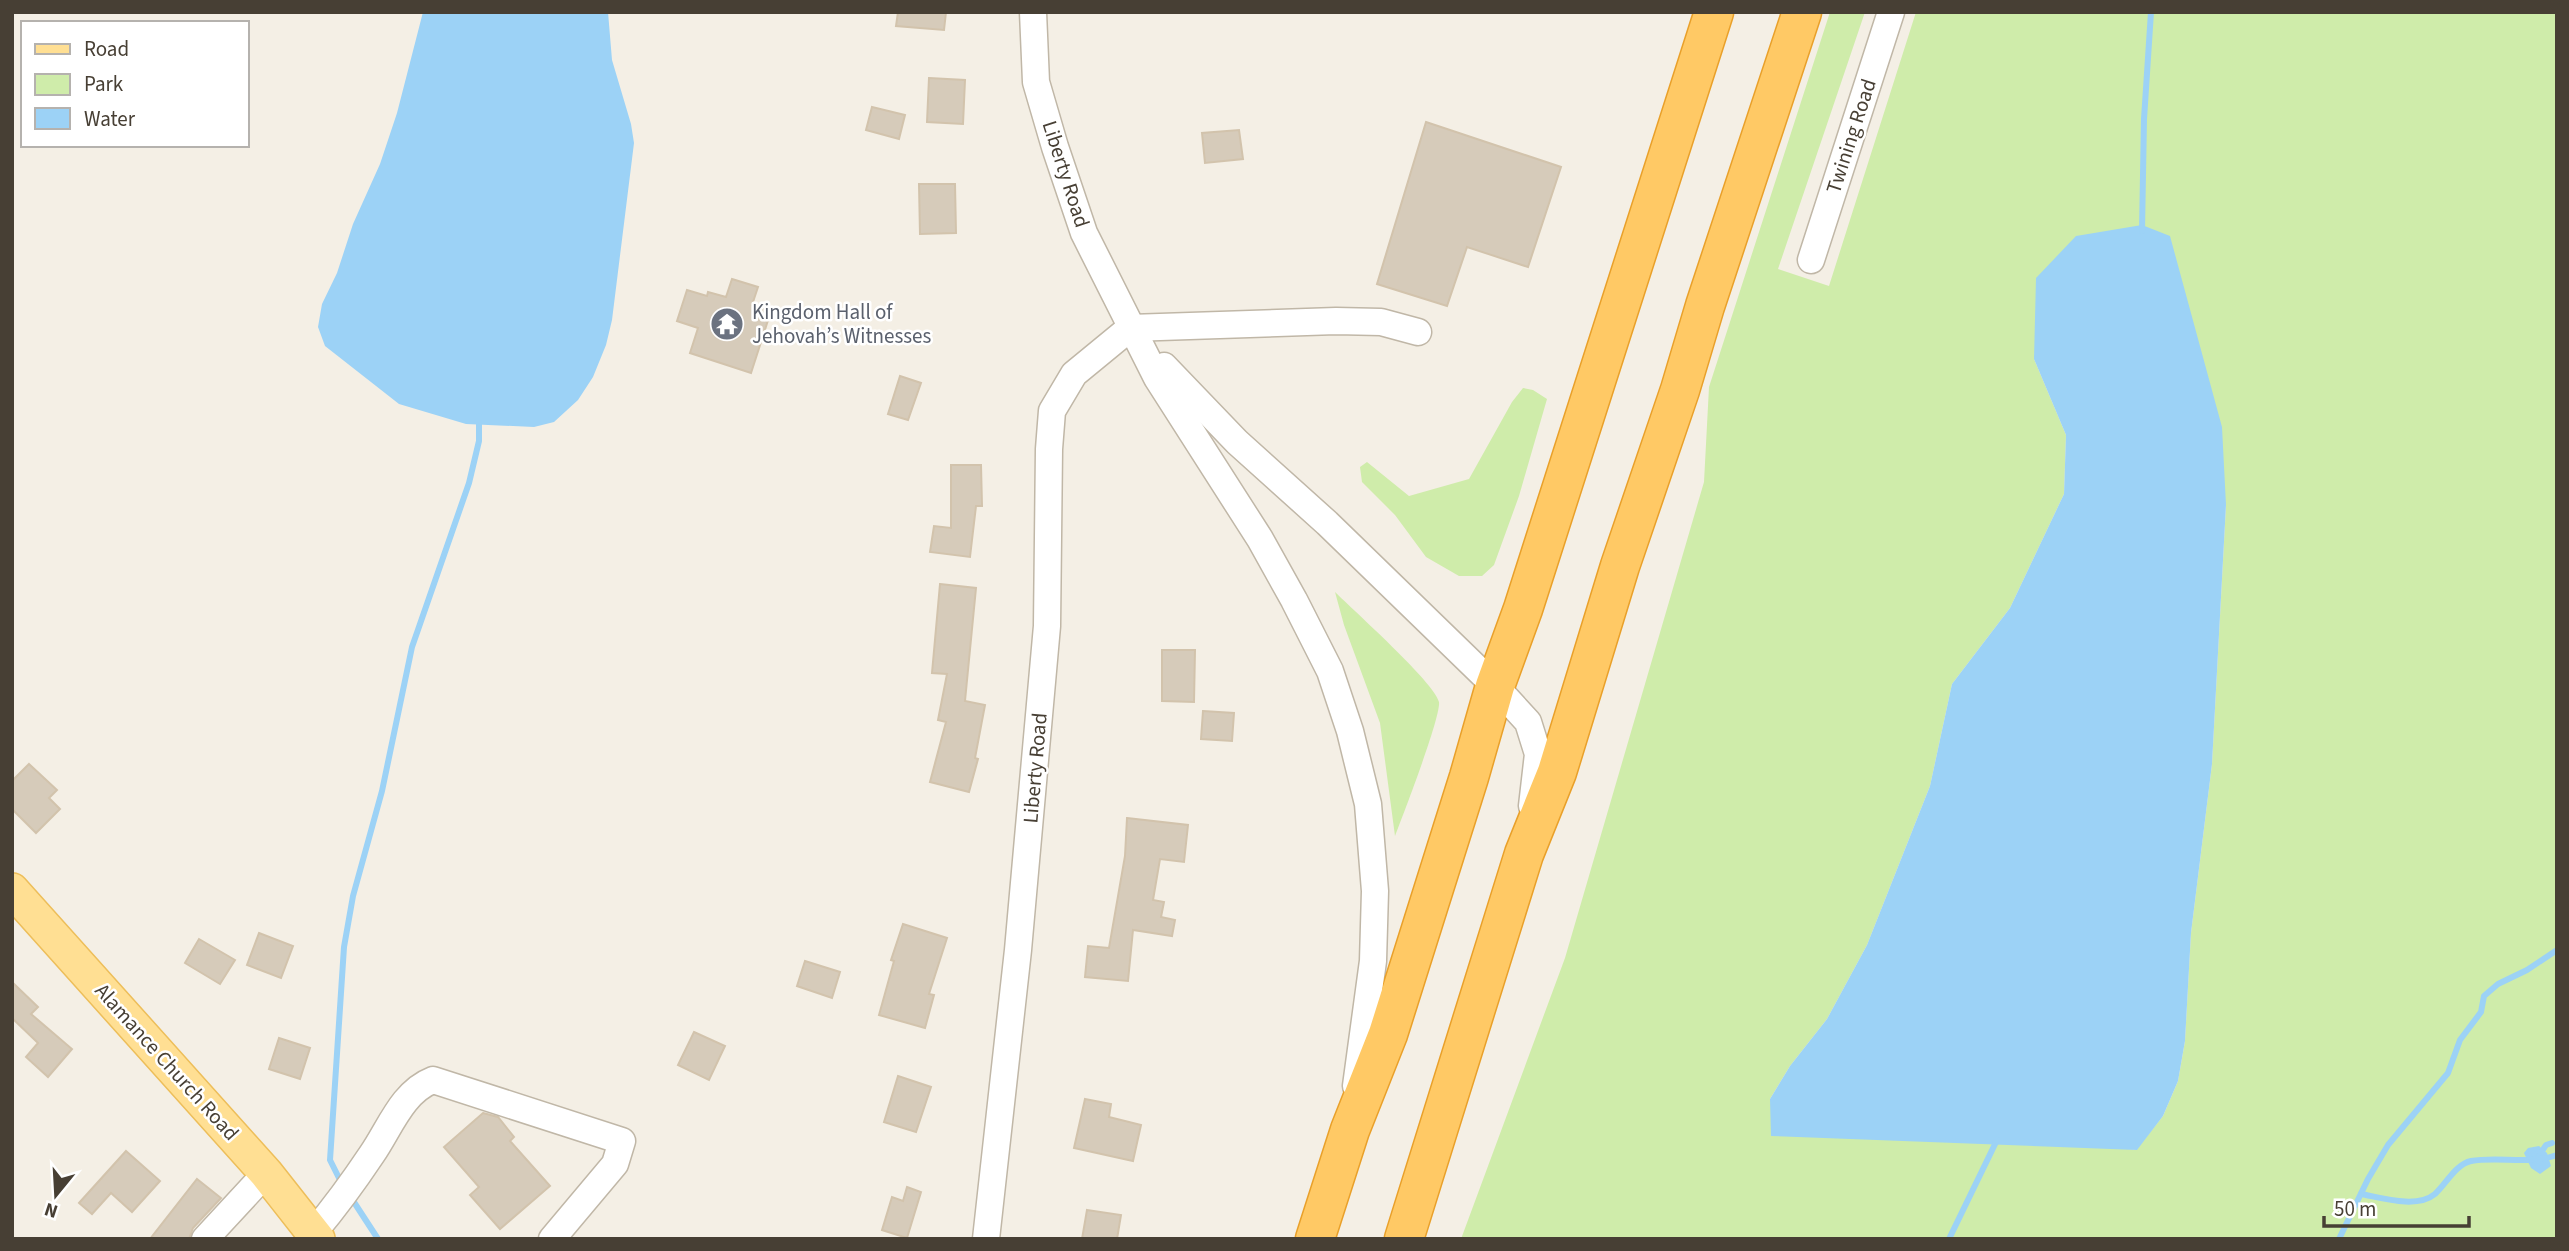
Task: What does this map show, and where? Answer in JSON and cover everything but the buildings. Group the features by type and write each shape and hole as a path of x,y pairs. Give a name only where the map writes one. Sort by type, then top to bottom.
{"highway":[{"path":"1315,1239 1350,1130 1388,1034 1469,777 1495,685 1527,596 1714,12"},
{"path":"1404,1239 1524,853 1557,772 1619,566 1680,390 1802,12"}],"main road":[{"name":"Alamance Church Road","path":"12,890 266,1173 316,1236"}],"street":[{"name":"Liberty Road","path":"1033,12 1036,82 1084,233 1157,378 1261,539 1330,671 1350,731 1368,804 1375,891 1373,961 1350,1130"},
{"name":"Twining Road","path":"1811,260 1891,12"},
{"path":"1130,328 1336,321 1381,322 1418,332"},
{"name":"Liberty Road","path":"1130,328 1237,442 1327,523 1495,685 1528,722 1538,754 1524,853"},
{"name":"Liberty Road","path":"986,1239 1018,950 1047,626 1049,449 1052,411 1074,374 1130,328"},
{"path":"316,1236 402,1105 417,1088 433,1080 622,1141 615,1164 552,1239"},
{"path":"205,1239 266,1173"}],"green space":[{"path":"1830,12 1865,12 1778,269 1829,286 1916,12 2557,12 2557,1239 1461,1239 1565,958 1704,482 1709,387","holes":["2034,359 2226,505 2212,764 2191,933 2185,1041 2178,1081 2163,1116 2136,1150 1770,1099 1790,1066 1827,1019 1867,945 1930,786 1952,684 2010,608 2064,494 2066,435"]},
{"path":"1523,388 1533,390 1547,399 1519,496 1494,565 1482,576 1459,576 1426,557 1395,515 1362,482 1360,467 1367,462 1409,496 1469,479 1512,402"},
{"path":"1335,592 1424,679 1439,702 1428,745 1395,836 1380,723 1344,625"}],"water":[{"path":"423,12 608,12 612,60 634,143 612,320 606,345 593,377 578,400 554,422 534,427 466,424 399,404 325,346 318,327 322,304 380,164 397,113"},
{"path":"2142,225 2170,236 2222,427 2226,505 2212,764 2191,933 2185,1041 2178,1081 2163,1116 2137,1150 1771,1136 1770,1099 1790,1066 1827,1019 1867,945 1930,786 1952,684 2010,608 2064,494 2066,435 2034,359 2036,278 2076,236"},
{"path":"2539,1146 2547,1153 2551,1166 2540,1174 2531,1168 2524,1153 2528,1148"}],"waterway":[{"path":"2142,231 2144,119 2151,12"},
{"path":"342,1184 330,1160 344,947 353,896 382,791 412,647 469,483 479,441 479,416"},
{"path":"2339,1239 2388,1145 2448,1073 2460,1040 2481,1012 2484,996 2498,984 2527,970 2557,950"},
{"path":"1949,1239 1997,1140"},
{"path":"2539,1156 2546,1145 2552,1143"},
{"path":"2361,1194 2399,1201 2419,1201 2435,1194 2456,1170 2471,1161 2525,1160 2557,1155"},
{"path":"350,1196 378,1239"}],"place":[{"name":"Kingdom Hall of Jehovah’s Witnesses","path":"727,324"}]}
